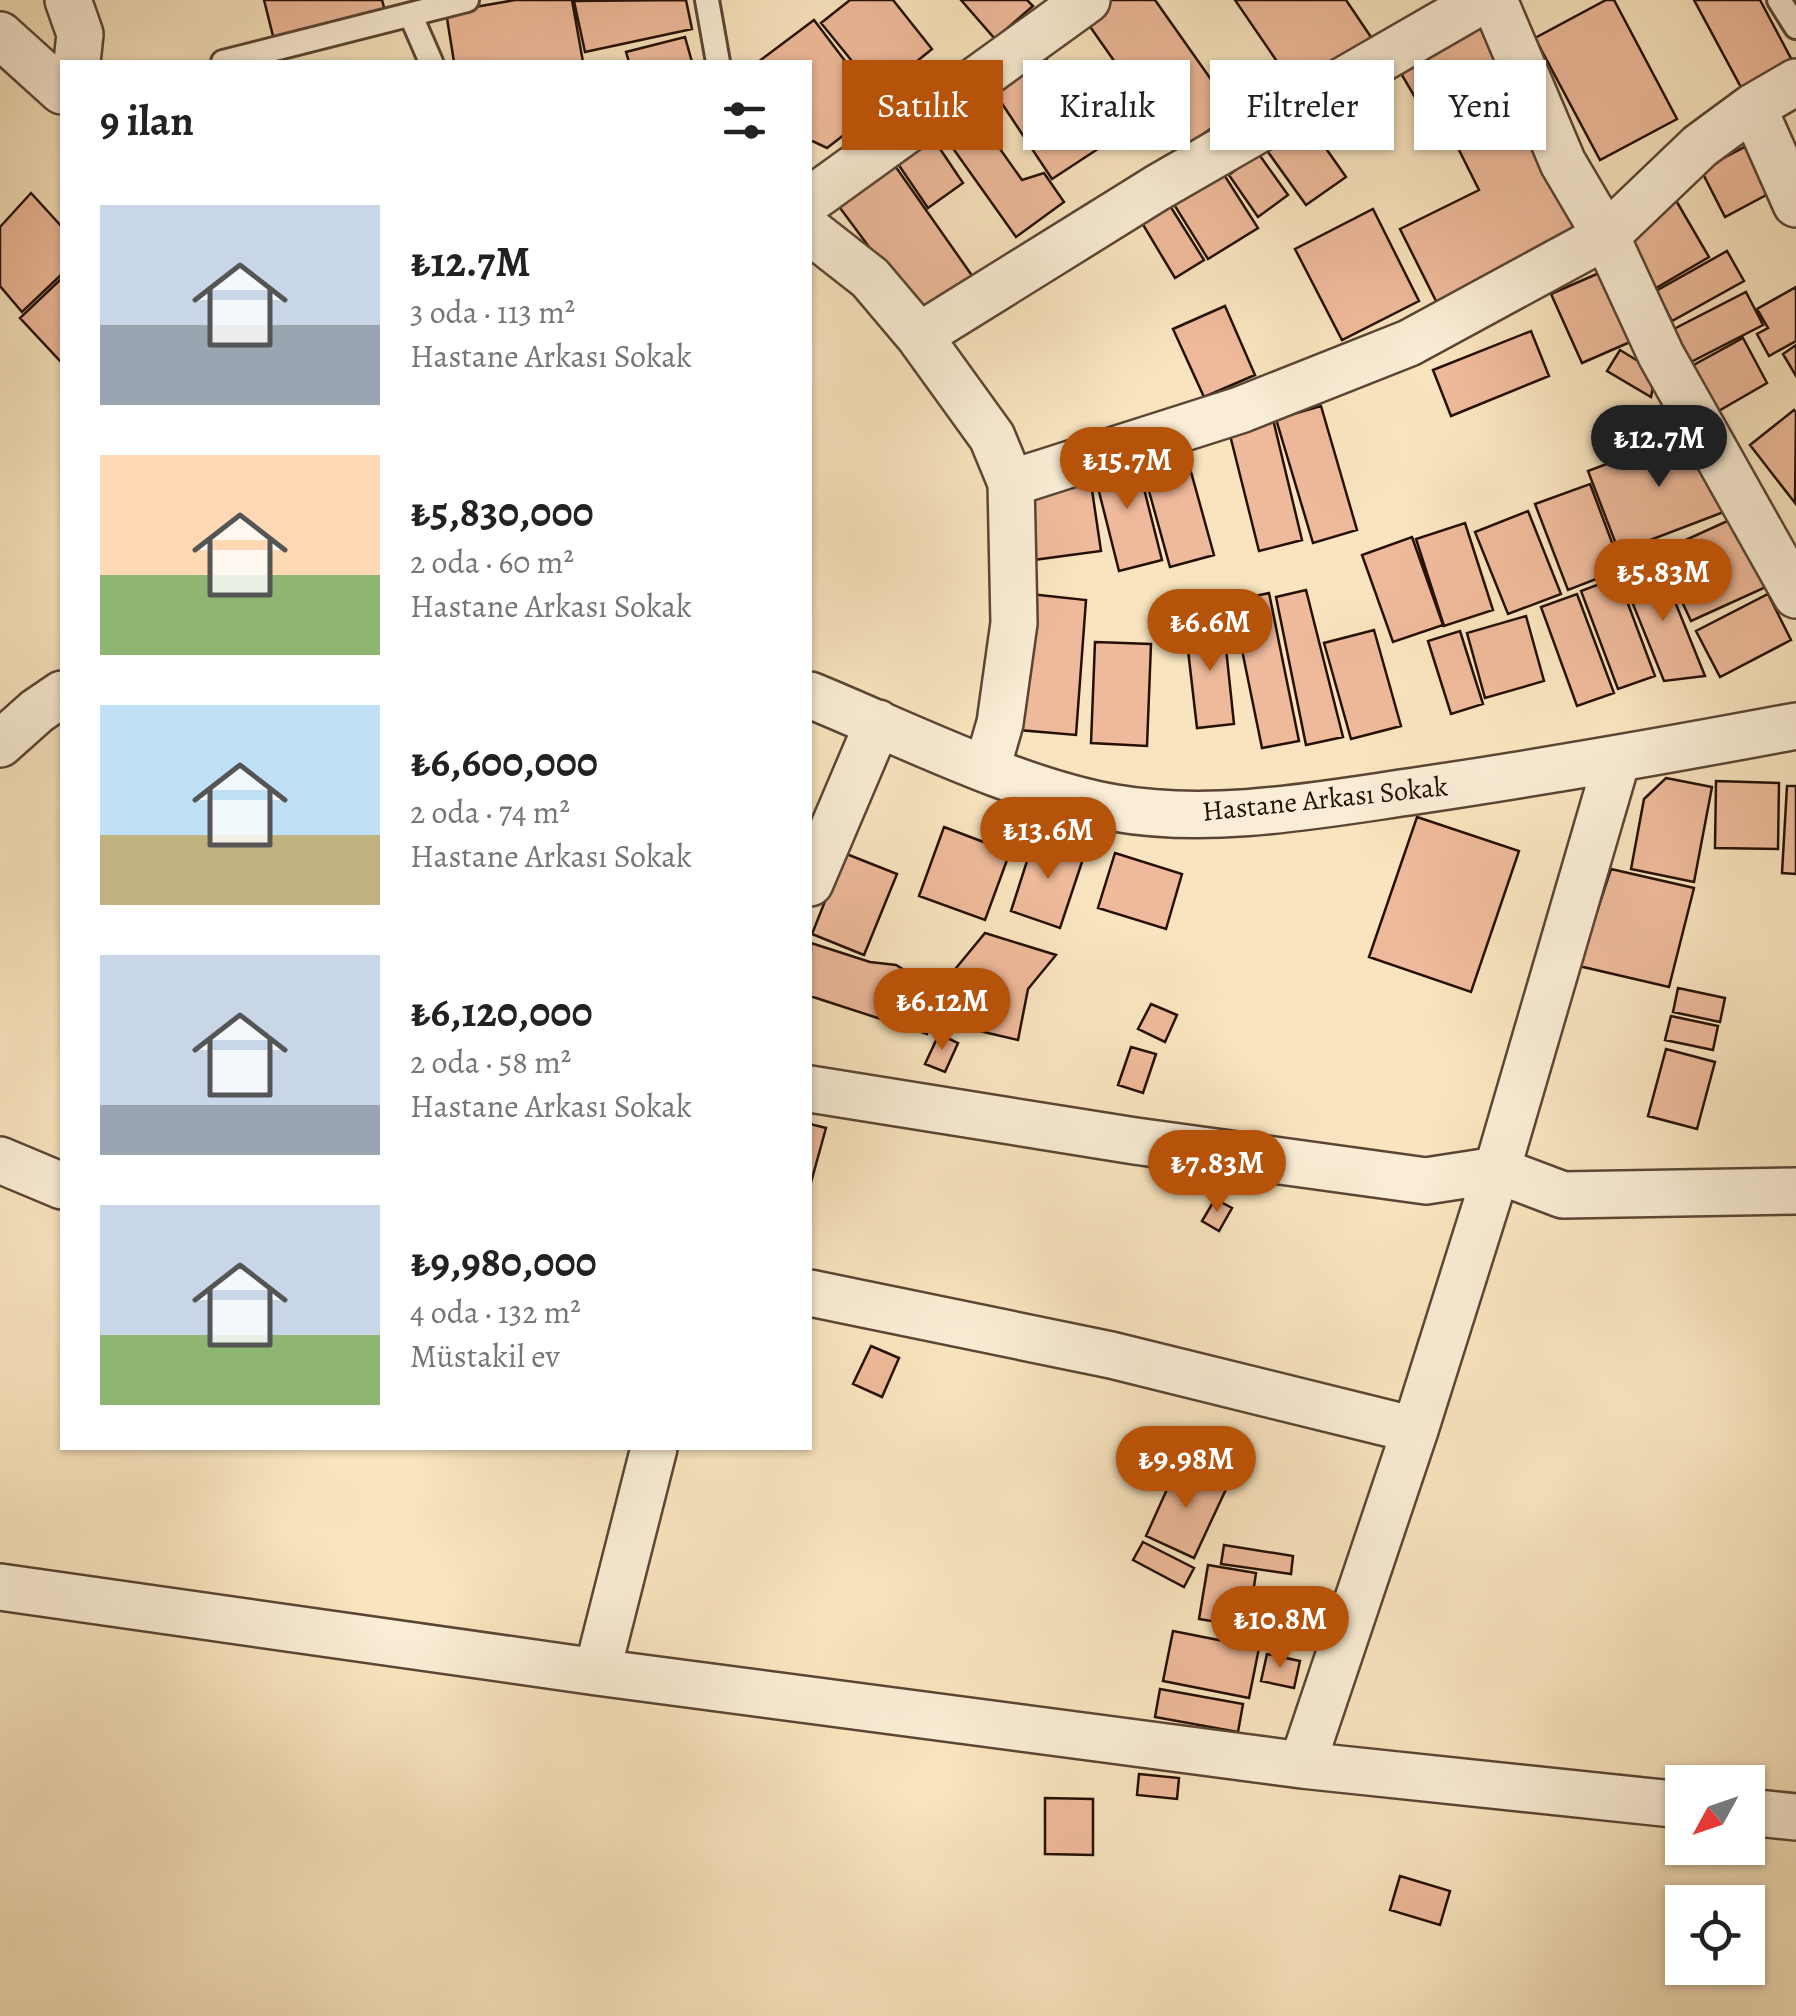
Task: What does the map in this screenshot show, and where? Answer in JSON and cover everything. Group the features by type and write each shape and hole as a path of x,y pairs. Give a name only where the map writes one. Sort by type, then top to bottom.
{"street":[{"path":"68,0 80,34 77,60"},
{"path":"812,199 1087,0"},
{"path":"919,336 1157,188 1483,0"},
{"path":"1494,0 1563,163 1606,236 1662,355 1791,572"},
{"path":"0,35 60,89"},
{"path":"1011,483 1240,410 1410,343 1606,236 1700,146 1753,107 1796,82"},
{"path":"1753,107 1796,204"},
{"path":"812,233 870,278 919,336 992,437 1011,483 1014,623 1000,722 986,768"},
{"name":"Hastane Arkası Sokak","path":"812,695 986,768 1070,798 1155,814 1214,814 1368,798 1618,760 1796,726"},
{"path":"0,744 54,711"},
{"path":"812,878 878,723"},
{"path":"1302,1765 1415,1430 1497,1170 1618,760"},
{"path":"812,1089 1135,1141 1426,1181 1497,1170 1563,1195 1796,1191"},
{"path":"0,1160 60,1185"},
{"path":"812,1292 1111,1355 1415,1430"},
{"path":"597,1672 653,1450"},
{"path":"0,1587 597,1672 1302,1765 1665,1803"},
{"path":"1765,1814 1796,1817"}],"lane":[{"path":"231,60 467,0"},
{"path":"707,0 718,60"},
{"path":"1779,0 1796,27"},
{"path":"411,16 430,60"}],"building":[{"path":"264,0 382,0 386,15 275,44"},
{"path":"515,0 572,0 583,60 454,60 446,12"},
{"path":"686,0 692,29 585,52 574,1"},
{"path":"850,0 893,0 932,49 918,60 851,60 821,23"},
{"path":"961,0 1027,0 1033,6 995,39"},
{"path":"1110,0 1155,0 1210,78 1210,129 1190,143 1190,60 1113,60 1084,18"},
{"path":"1235,0 1346,0 1377,46 1357,60 1276,60"},
{"path":"1606,0 1614,0 1677,119 1600,160 1535,38"},
{"path":"1694,0 1760,0 1794,64 1743,91"},
{"path":"1489,18 1514,60 1416,60"},
{"path":"814,20 844,60 842,136 827,148 812,141 812,60 761,60"},
{"path":"685,37 691,60 628,60 626,52"},
{"path":"1414,61 1414,96 1399,70"},
{"path":"1023,66 1023,135 1003,105 1003,79"},
{"path":"1758,140 1783,186 1725,217 1701,170"},
{"path":"1546,144 1588,229 1437,303 1400,229 1479,190 1459,150 1546,150"},
{"path":"906,150 941,150 963,183 928,208 894,158"},
{"path":"954,150 1001,150 1022,180 1044,173 1064,202 1016,237"},
{"path":"1033,150 1096,150 1052,179"},
{"path":"1267,150 1327,150 1346,177 1306,205"},
{"path":"886,153 980,287 927,325 829,193"},
{"path":"1258,153 1288,195 1258,217 1229,175"},
{"path":"1214,159 1258,228 1208,259 1165,190"},
{"path":"31,193 60,225 60,276 22,312 0,286 0,227"},
{"path":"1674,197 1709,257 1656,288 1622,228"},
{"path":"1167,201 1204,260 1175,278 1139,218"},
{"path":"1373,209 1419,301 1342,340 1295,249"},
{"path":"1727,251 1744,281 1672,321 1656,291"},
{"path":"1606,270 1637,339 1582,363 1551,294"},
{"path":"60,280 60,361 20,318"},
{"path":"1796,287 1796,341 1769,356 1757,334 1768,328 1757,309"},
{"path":"1746,292 1763,325 1685,365 1668,332"},
{"path":"1225,306 1255,375 1204,397 1173,329"},
{"path":"1531,331 1549,376 1451,416 1433,370"},
{"path":"1743,338 1767,383 1715,413 1690,367"},
{"path":"1796,345 1796,376 1783,354"},
{"path":"1620,350 1656,372 1651,397 1607,371"},
{"path":"1321,406 1357,530 1313,543 1276,419"},
{"path":"1796,412 1795,503 1750,445"},
{"path":"1272,415 1302,540 1259,551 1228,427"},
{"path":"1699,429 1729,510 1619,552 1588,471"},
{"path":"1183,443 1214,555 1170,567 1139,455"},
{"path":"1135,453 1162,560 1119,571 1092,464"},
{"path":"1091,483 1101,551 1033,560 1023,492"},
{"path":"1590,484 1622,569 1568,590 1535,504"},
{"path":"1528,511 1561,594 1508,614 1475,532"},
{"path":"1734,518 1766,587 1691,621 1659,552"},
{"path":"1465,523 1493,610 1444,626 1416,539"},
{"path":"1412,537 1443,625 1393,642 1362,555"},
{"path":"1659,562 1705,676 1664,681 1622,577"},
{"path":"1618,577 1655,676 1618,689 1581,591"},
{"path":"1306,590 1343,737 1306,745 1276,597"},
{"path":"1269,593 1299,741 1262,748 1232,601"},
{"path":"1030,594 1086,600 1076,735 1019,730"},
{"path":"1577,594 1614,693 1577,706 1541,607"},
{"path":"1768,594 1791,640 1720,677 1696,631"},
{"path":"1526,616 1544,681 1485,698 1467,633"},
{"path":"1223,620 1234,724 1197,728 1185,624"},
{"path":"1374,630 1401,726 1351,739 1324,643"},
{"path":"1460,631 1483,704 1451,714 1428,641"},
{"path":"1095,642 1151,644 1147,746 1091,743"},
{"path":"1666,778 1712,787 1694,882 1631,869 1644,799"},
{"path":"1716,781 1779,783 1778,849 1715,848"},
{"path":"1787,786 1796,786 1796,874 1782,873"},
{"path":"1417,817 1519,851 1471,992 1369,957"},
{"path":"944,827 1010,852 985,920 919,896"},
{"path":"1035,836 1085,853 1060,928 1011,911"},
{"path":"844,853 897,874 864,955 812,934"},
{"path":"1115,853 1182,874 1166,929 1098,908"},
{"path":"1611,869 1694,888 1669,987 1579,966"},
{"path":"985,933 1056,955 1028,989 1018,1040 941,1022 952,973"},
{"path":"812,943 870,962 896,965 940,992 927,1034 812,997"},
{"path":"1678,988 1725,998 1720,1022 1673,1012"},
{"path":"1151,1004 1177,1015 1165,1042 1138,1029"},
{"path":"1671,1016 1718,1026 1713,1050 1665,1040"},
{"path":"939,1034 958,1043 945,1072 925,1064"},
{"path":"1131,1047 1156,1054 1143,1093 1118,1085"},
{"path":"1666,1049 1715,1062 1697,1129 1648,1116"},
{"path":"812,1124 826,1128 812,1179"},
{"path":"1215,1199 1232,1208 1219,1231 1202,1221"},
{"path":"871,1346 899,1358 882,1397 853,1384"},
{"path":"1178,1465 1227,1487 1194,1558 1146,1536"},
{"path":"1143,1542 1194,1568 1184,1587 1133,1560"},
{"path":"1224,1545 1293,1556 1291,1574 1221,1564"},
{"path":"1208,1565 1256,1573 1248,1627 1199,1619"},
{"path":"1173,1631 1259,1648 1249,1698 1163,1681"},
{"path":"1267,1654 1300,1661 1294,1688 1261,1681"},
{"path":"1160,1689 1243,1704 1238,1732 1155,1717"},
{"path":"1139,1774 1179,1778 1177,1799 1137,1795"},
{"path":"1045,1798 1093,1799 1093,1855 1045,1854"},
{"path":"1400,1876 1450,1891 1440,1925 1390,1910"}]}
